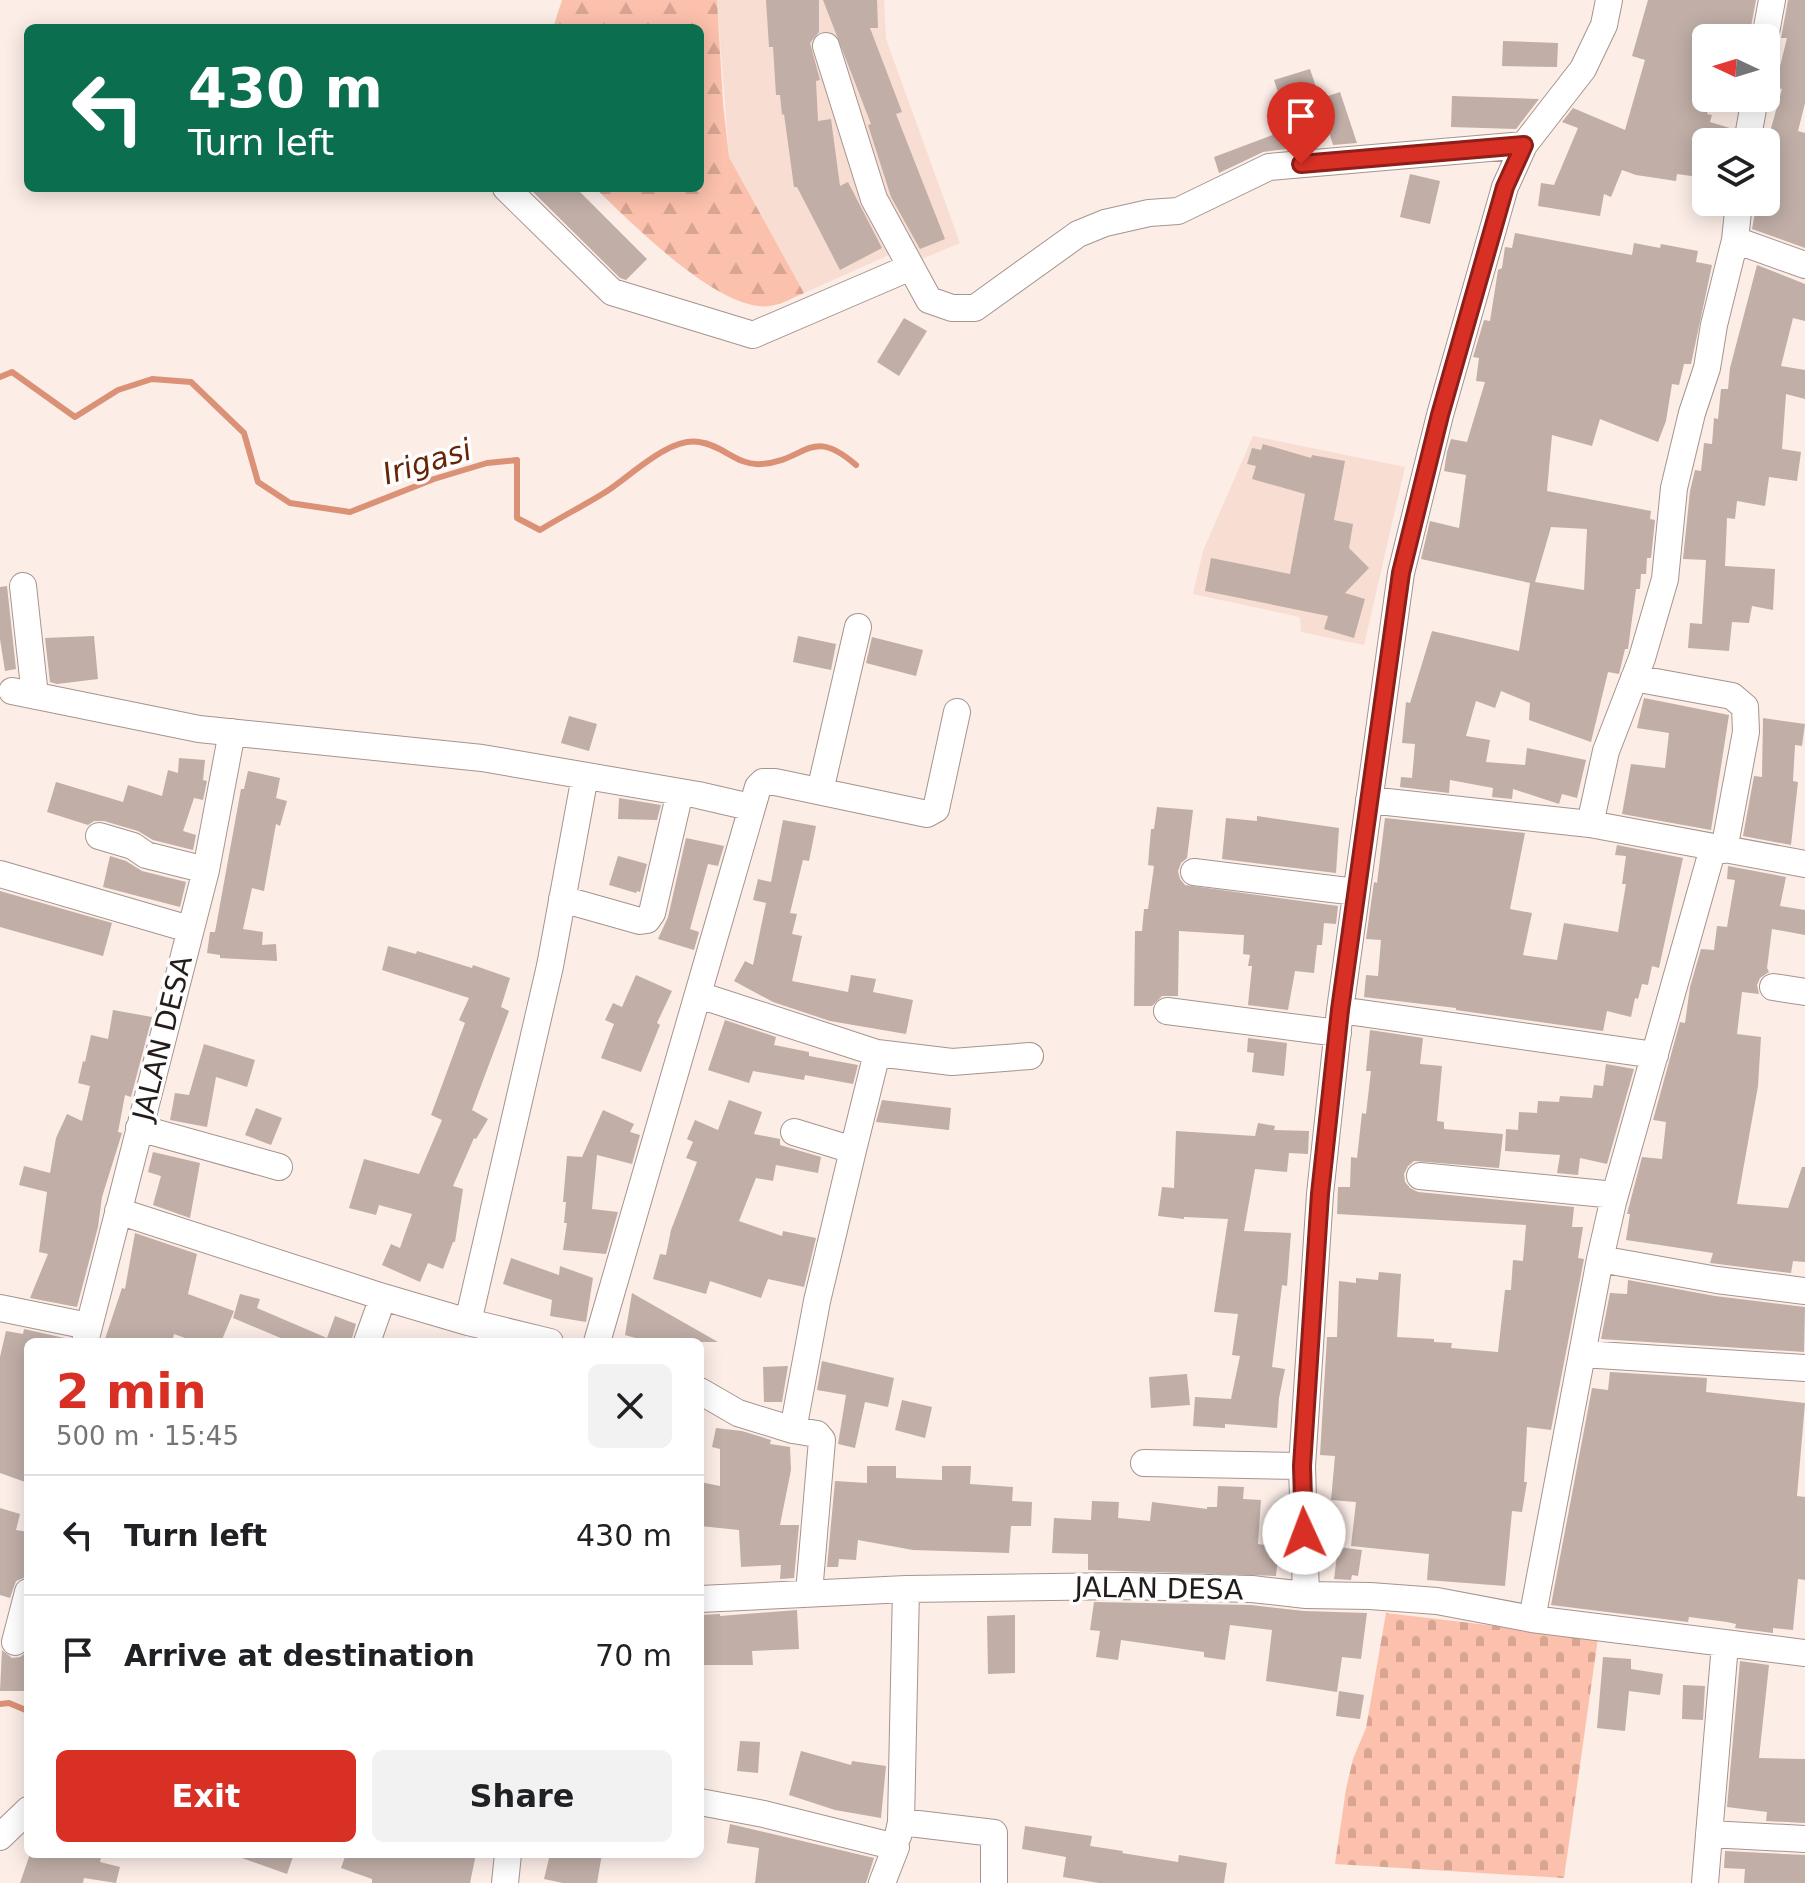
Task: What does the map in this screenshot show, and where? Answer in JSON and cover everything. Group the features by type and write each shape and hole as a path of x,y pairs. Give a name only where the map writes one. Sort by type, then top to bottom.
{"street":[{"path":"1306,1595 1302,1466 1320,1194 1339,1022 1401,573 1505,187 1524,145 1583,69 1604,25 1609,0"},
{"path":"1768,24 1772,0"},
{"path":"826,46 874,199 929,300 952,308 975,308 1078,234 1105,223 1149,213 1178,211 1269,167 1524,145"},
{"path":"510,192 612,292 753,335 911,267"},
{"path":"1590,824 1606,751 1634,678 1665,579 1674,488 1692,413 1707,368 1738,216"},
{"path":"1735,240 1805,265"},
{"path":"23,586 24,694 199,729 482,758 750,807"},
{"path":"820,791 858,627"},
{"path":"1532,1619 1600,1259 1615,1195 1718,849 1746,732 1745,707 1732,696 1634,678"},
{"path":"598,1338 758,787 763,782 932,813 936,809 957,712"},
{"name":"JALAN DESA","path":"86,1334 206,870 232,732"},
{"path":"468,1322 550,966 585,776"},
{"path":"562,899 640,921 647,920 652,913 680,792"},
{"path":"1369,800 1590,824 1805,864"},
{"path":"99,836 133,846 146,855 206,870"},
{"path":"1194,872 1356,892"},
{"path":"0,874 189,929"},
{"path":"1773,987 1805,992"},
{"path":"699,995 877,1053 952,1062 1030,1056"},
{"path":"1167,1011 1339,1022 1655,1055"},
{"path":"793,1430 817,1301 877,1053"},
{"path":"139,1128 279,1167"},
{"path":"794,1132 853,1150"},
{"path":"1420,1176 1615,1195"},
{"path":"118,1211 383,1297 534,1338"},
{"path":"1600,1259 1717,1280 1805,1291"},
{"path":"368,1338 383,1297"},
{"path":"0,1308 86,1334"},
{"path":"1582,1354 1805,1368"},
{"path":"704,1393 738,1413 817,1434 822,1440 809,1593"},
{"path":"1144,1463 1302,1466"},
{"name":"JALAN DESA","path":"704,1599 906,1589 1138,1586 1252,1589 1306,1595 1437,1601 1532,1619 1725,1644 1804,1645"},
{"path":"882,1883 896,1847 901,1822 906,1589"},
{"path":"14,1643 24,1607"},
{"path":"1705,1883 1725,1644"},
{"path":"704,1803 896,1847"},
{"path":"0,1837 24,1814"},
{"path":"901,1822 994,1833 994,1883"},
{"path":"1709,1834 1805,1839"},
{"path":"505,1883 508,1858"}],"shaded area":[{"path":"717,0 884,0 886,39 960,243 917,261 889,255 804,293 729,157"},
{"path":"1253,436 1405,467 1364,645 1301,632 1300,617 1193,594 1203,551"}],"green space":[{"path":"562,0 717,0 729,157 804,293 770,306 749,304 726,295 676,262 599,192 704,192 704,24 554,24"},
{"path":"1386,1613 1598,1638 1564,1878 1335,1864 1346,1789 1353,1759 1366,1728"}],"building":[{"path":"766,0 819,0 819,32 810,43 820,80 816,81 818,121 831,119 840,186 848,182 882,248 840,270 797,187 794,187 784,114 780,95 776,95"},
{"path":"823,0 877,0 878,28 870,28 902,112 896,114 945,239 920,249 891,197 868,125 871,124"},
{"path":"1648,0 1756,0 1752,24 1692,24 1692,112 1708,112 1712,115 1710,122 1730,128 1692,128 1692,176 1677,174 1676,181 1622,170 1611,197 1604,194 1600,216 1538,206 1541,183 1554,185 1578,128 1562,122 1573,108 1625,130 1645,60 1632,56"},
{"path":"1788,0 1805,0 1805,103 1798,131 1805,133 1805,248 1752,229 1754,216 1780,216 1780,128 1771,128 1776,112 1780,112 1780,67 1787,38 1781,38"},
{"path":"1503,41 1558,43 1557,67 1502,66"},
{"path":"1310,69 1316,87 1280,98 1274,80"},
{"path":"1340,92 1357,143 1333,145 1319,99"},
{"path":"1452,96 1539,99 1516,129 1451,127"},
{"path":"1281,132 1286,149 1263,152 1219,173 1214,157"},
{"path":"1410,174 1440,181 1430,224 1400,217"},
{"path":"533,192 580,192 647,259 626,280 620,278"},
{"path":"1515,233 1632,255 1634,243 1660,248 1661,244 1698,251 1696,262 1712,265 1691,364 1684,364 1679,385 1672,384 1666,421 1658,442 1600,419 1592,446 1552,435 1547,491 1651,511 1650,519 1655,520 1651,558 1647,558 1646,574 1641,574 1640,589 1636,589 1628,649 1625,649 1619,674 1608,672 1591,742 1529,720 1530,703 1501,691 1495,708 1476,701 1466,736 1490,740 1486,762 1525,765 1527,748 1586,760 1577,798 1562,794 1559,804 1513,789 1512,799 1492,797 1493,788 1450,780 1449,793 1400,787 1401,777 1412,778 1415,744 1402,743 1406,702 1410,703 1432,631 1519,651 1530,583 1421,559 1430,521 1459,528 1466,475 1444,471 1447,452 1451,439 1467,442 1485,382 1476,381 1479,358 1473,357 1484,320 1490,321 1505,247 1512,248","holes":["1551,527 1587,529 1584,590 1535,582"]},
{"path":"1757,265 1805,284 1805,321 1793,318 1781,366 1805,370 1805,399 1786,394 1782,449 1801,452 1797,481 1769,477 1765,506 1737,501 1735,519 1727,518 1725,566 1775,569 1773,610 1752,606 1749,623 1732,622 1729,651 1688,648 1690,623 1702,624 1706,560 1683,559 1690,491 1695,470 1701,471 1704,443 1712,444 1721,389 1728,389 1730,368"},
{"path":"904,318 927,331 899,376 877,362"},
{"path":"1263,444 1311,458 1312,455 1345,461 1334,520 1353,524 1349,548 1369,568 1345,593 1365,599 1354,638 1324,629 1328,616 1205,591 1211,558 1290,574 1305,494 1252,479 1256,466 1247,464 1252,448 1261,450"},
{"path":"7,586 16,669 5,671 0,639 0,587"},
{"path":"94,636 98,679 57,684 50,682 45,638"},
{"path":"798,636 836,644 831,670 793,662"},
{"path":"872,637 923,650 916,676 866,663"},
{"path":"1644,698 1729,715 1711,830 1622,814 1631,764 1665,768 1669,733 1637,728"},
{"path":"569,716 597,724 589,751 561,743"},
{"path":"1763,718 1805,724 1802,746 1795,745 1793,781 1798,782 1791,845 1743,836 1754,776 1762,777"},
{"path":"179,758 205,760 203,780 207,781 203,800 194,798 183,831 196,835 193,850 153,840 138,831 104,821 94,821 88,825 47,812 56,782 123,802 128,785 162,796 168,770 178,773"},
{"path":"248,771 280,778 276,798 287,801 280,826 276,824 264,891 252,888 243,929 263,932 262,945 276,944 277,961 220,958 220,955 207,953 210,932 215,932 241,789 244,789"},
{"path":"619,798 661,805 657,820 618,819"},
{"path":"1157,807 1193,810 1187,858 1178,871 1185,885 1338,906 1336,924 1324,923 1322,945 1317,945 1314,973 1295,971 1288,1010 1248,1005 1252,966 1248,966 1250,955 1243,954 1244,935 1179,931 1178,996 1162,996 1152,1006 1134,1006 1135,931 1142,931 1144,909 1148,909 1154,866 1148,865 1151,829 1154,829"},
{"path":"1257,816 1339,828 1336,873 1222,859 1226,818 1257,821"},
{"path":"1385,818 1525,833 1510,909 1532,913 1523,955 1557,960 1564,923 1618,932 1626,884 1622,884 1626,856 1615,855 1617,845 1683,858 1659,968 1652,966 1648,985 1642,984 1638,999 1635,998 1631,1017 1607,1011 1603,1031 1364,997 1366,975 1378,976 1381,940 1366,939"},
{"path":"783,820 816,826 809,861 803,860 790,913 797,914 792,934 802,936 792,981 848,992 851,975 876,979 873,992 913,1000 906,1034 830,1021 773,1002 734,981 745,961 753,965 766,903 753,900 758,879 771,882"},
{"path":"686,838 724,846 718,866 708,864 690,929 699,932 694,950 658,939 668,917"},
{"path":"110,856 142,871 186,882 180,907 103,887"},
{"path":"618,856 647,864 640,892 609,885"},
{"path":"1728,866 1786,877 1780,906 1805,910 1805,935 1772,929 1769,972 1760,978 1757,985 1759,994 1742,992 1737,1034 1761,1037 1758,1086 1737,1204 1788,1208 1802,1167 1805,1167 1805,1262 1793,1261 1791,1273 1710,1263 1713,1253 1626,1240 1630,1214 1627,1214 1642,1157 1662,1159 1666,1122 1653,1120 1680,1022 1685,1023 1690,987 1701,949 1714,950 1717,926 1727,927 1735,880 1727,879"},
{"path":"0,891 112,923 103,956 0,927"},
{"path":"388,946 416,954 417,951 472,968 473,965 510,978 501,1007 509,1011 472,1110 488,1119 474,1138 453,1186 463,1189 455,1242 443,1269 428,1263 420,1282 382,1265 391,1244 400,1248 412,1214 379,1205 376,1215 349,1208 364,1159 419,1174 442,1120 431,1115 465,1023 459,1020 469,998 382,970"},
{"path":"636,975 672,991 657,1023 660,1025 641,1072 601,1058 614,1024 605,1020 613,1003 622,1007"},
{"path":"113,1010 152,1017 131,1097 125,1095 118,1132 122,1133 102,1197 98,1227 77,1307 30,1298 48,1254 39,1252 47,1192 19,1185 24,1166 50,1173 56,1138 67,1114 82,1121 90,1086 78,1083 83,1061 91,1035 108,1039"},
{"path":"725,1020 776,1037 774,1045 809,1052 809,1056 858,1065 853,1084 805,1075 804,1080 753,1071 749,1083 708,1070"},
{"path":"1370,1030 1423,1038 1420,1064 1442,1066 1437,1121 1444,1122 1444,1129 1503,1134 1499,1168 1414,1161 1404,1174 1410,1188 1418,1192 1574,1207 1572,1227 1583,1227 1578,1258 1584,1259 1551,1430 1527,1427 1524,1482 1527,1482 1522,1512 1512,1511 1505,1586 1427,1580 1429,1554 1351,1546 1356,1502 1331,1500 1335,1456 1320,1455 1327,1337 1337,1337 1339,1281 1356,1283 1356,1278 1378,1280 1379,1272 1401,1274 1397,1337 1434,1339 1434,1342 1452,1343 1451,1348 1498,1352 1505,1290 1511,1290 1513,1260 1523,1261 1526,1225 1337,1214 1338,1187 1350,1187 1351,1157 1357,1158 1362,1113 1366,1114 1371,1071 1366,1071"},
{"path":"1248,1038 1287,1043 1284,1076 1252,1072 1254,1053 1247,1052"},
{"path":"204,1044 255,1060 247,1087 216,1077 207,1127 170,1120 175,1093 189,1095"},
{"path":"1606,1064 1634,1069 1607,1164 1580,1158 1578,1175 1557,1173 1560,1155 1505,1151 1506,1129 1518,1130 1519,1112 1537,1113 1538,1101 1559,1102 1560,1096 1592,1098 1594,1085 1603,1086"},
{"path":"729,1100 762,1112 754,1134 780,1139 780,1145 821,1157 818,1173 776,1165 773,1181 756,1178 739,1221 782,1236 783,1231 816,1238 804,1287 768,1279 761,1298 710,1281 706,1294 653,1279 660,1254 666,1255 671,1230 697,1162 686,1158 693,1142 687,1139 695,1120 718,1130"},
{"path":"882,1100 951,1108 949,1130 876,1122"},
{"path":"256,1108 282,1118 271,1145 245,1135"},
{"path":"603,1110 634,1124 630,1132 640,1135 632,1164 597,1155 592,1209 618,1212 606,1254 563,1250 567,1223 564,1223 566,1202 563,1202 567,1156 582,1157"},
{"path":"1258,1123 1275,1126 1274,1130 1309,1131 1308,1154 1289,1153 1287,1172 1255,1169 1244,1231 1291,1233 1287,1286 1282,1285 1272,1367 1285,1369 1277,1428 1225,1424 1225,1428 1193,1426 1195,1397 1231,1399 1240,1356 1232,1355 1238,1314 1214,1312 1228,1219 1158,1216 1162,1187 1174,1188 1176,1131 1255,1136"},
{"path":"153,1152 200,1163 190,1218 153,1205 161,1176 148,1172"},
{"path":"135,1233 197,1254 188,1294 234,1311 223,1338 185,1338 174,1334 173,1338 105,1338 122,1288 125,1289"},
{"path":"511,1258 559,1275 560,1266 593,1278 586,1322 550,1316 552,1300 503,1284"},
{"path":"1628,1280 1715,1296 1805,1307 1804,1352 1601,1339 1610,1293 1627,1294"},
{"path":"632,1293 718,1342 704,1342 704,1338 635,1338 625,1335"},
{"path":"240,1294 260,1299 257,1308 327,1338 280,1338 233,1318"},
{"path":"335,1316 356,1324 352,1338 327,1338"},
{"path":"24,1329 64,1338 24,1338 24,1482 0,1473 0,1357 6,1331 23,1334"},
{"path":"822,1361 894,1378 888,1407 865,1402 855,1448 838,1444 846,1395 817,1390"},
{"path":"788,1366 782,1402 764,1402 763,1367"},
{"path":"1610,1372 1707,1378 1706,1392 1805,1403 1797,1496 1805,1497 1805,1580 1798,1579 1793,1630 1773,1628 1773,1633 1689,1617 1688,1622 1551,1605 1592,1388 1608,1390"},
{"path":"1187,1374 1190,1405 1151,1408 1149,1377"},
{"path":"902,1400 932,1407 925,1438 895,1430"},
{"path":"716,1428 742,1431 771,1440 770,1444 790,1447 791,1470 780,1525 799,1525 794,1578 780,1579 781,1565 741,1567 739,1530 704,1526 704,1483 720,1486 720,1449 712,1447"},
{"path":"867,1466 896,1466 896,1478 942,1480 942,1466 971,1466 970,1484 1013,1487 1012,1501 1032,1502 1031,1526 1011,1526 1009,1553 913,1550 858,1540 856,1560 839,1559 838,1567 827,1567 835,1481 867,1483"},
{"path":"1218,1486 1244,1487 1243,1499 1261,1500 1258,1544 1279,1547 1276,1576 1088,1570 1088,1554 1052,1553 1054,1518 1091,1520 1092,1501 1119,1502 1118,1518 1150,1521 1152,1502 1207,1509 1217,1507"},
{"path":"0,1508 20,1514 16,1530 24,1531 24,1578 16,1581 10,1598 0,1595"},
{"path":"1338,1547 1362,1550 1358,1576 1352,1575 1351,1580 1334,1579"},
{"path":"1094,1602 1251,1605 1367,1613 1361,1659 1342,1657 1337,1692 1266,1681 1272,1630 1230,1625 1225,1660 1204,1657 1204,1652 1121,1640 1118,1660 1096,1657 1100,1631 1090,1630"},
{"path":"797,1610 799,1649 752,1651 753,1665 704,1665 704,1615"},
{"path":"1015,1615 1015,1673 988,1674 987,1616"},
{"path":"2,1650 12,1658 24,1654 24,1691 0,1691"},
{"path":"1603,1657 1631,1659 1631,1669 1663,1674 1660,1695 1629,1691 1625,1731 1597,1728"},
{"path":"1740,1661 1769,1665 1759,1758 1805,1759 1805,1823 1766,1821 1767,1812 1727,1807"},
{"path":"1683,1685 1705,1686 1703,1720 1682,1719"},
{"path":"1339,1691 1364,1695 1360,1719 1336,1716"},
{"path":"740,1741 760,1742 758,1773 737,1771"},
{"path":"801,1751 851,1765 852,1761 886,1766 881,1818 835,1810 789,1795"},
{"path":"730,1824 874,1858 866,1883 755,1883 759,1848 727,1843"},
{"path":"1025,1826 1092,1836 1090,1846 1122,1853 1178,1862 1179,1855 1227,1863 1224,1883 1099,1883 1063,1877 1066,1857 1022,1849"},
{"path":"1725,1851 1805,1855 1805,1883 1744,1883 1745,1869 1724,1868"},
{"path":"29,1858 101,1858 100,1862 120,1867 116,1883 84,1878 83,1883 20,1883"},
{"path":"242,1858 293,1858 287,1874"},
{"path":"345,1858 475,1858 470,1883 372,1883 372,1879 341,1868"},
{"path":"549,1858 601,1858 597,1883 563,1883 544,1879"}],"waterway":[{"name":"Irigasi","path":"0,377 12,372 75,417 118,390 152,379 191,382 244,433 258,482 290,503 350,512 434,479 487,463 517,460 517,518 540,530 604,493 662,452 687,442 708,444 752,464 776,462 818,446 841,453 856,465"},
{"name":"Irigasi","path":"0,1704 9,1703 24,1709"}],"route":[{"path":"1301,164 1524,145 1505,187 1440,415 1401,573 1340,1010 1320,1194 1302,1466 1304,1533"}]}
